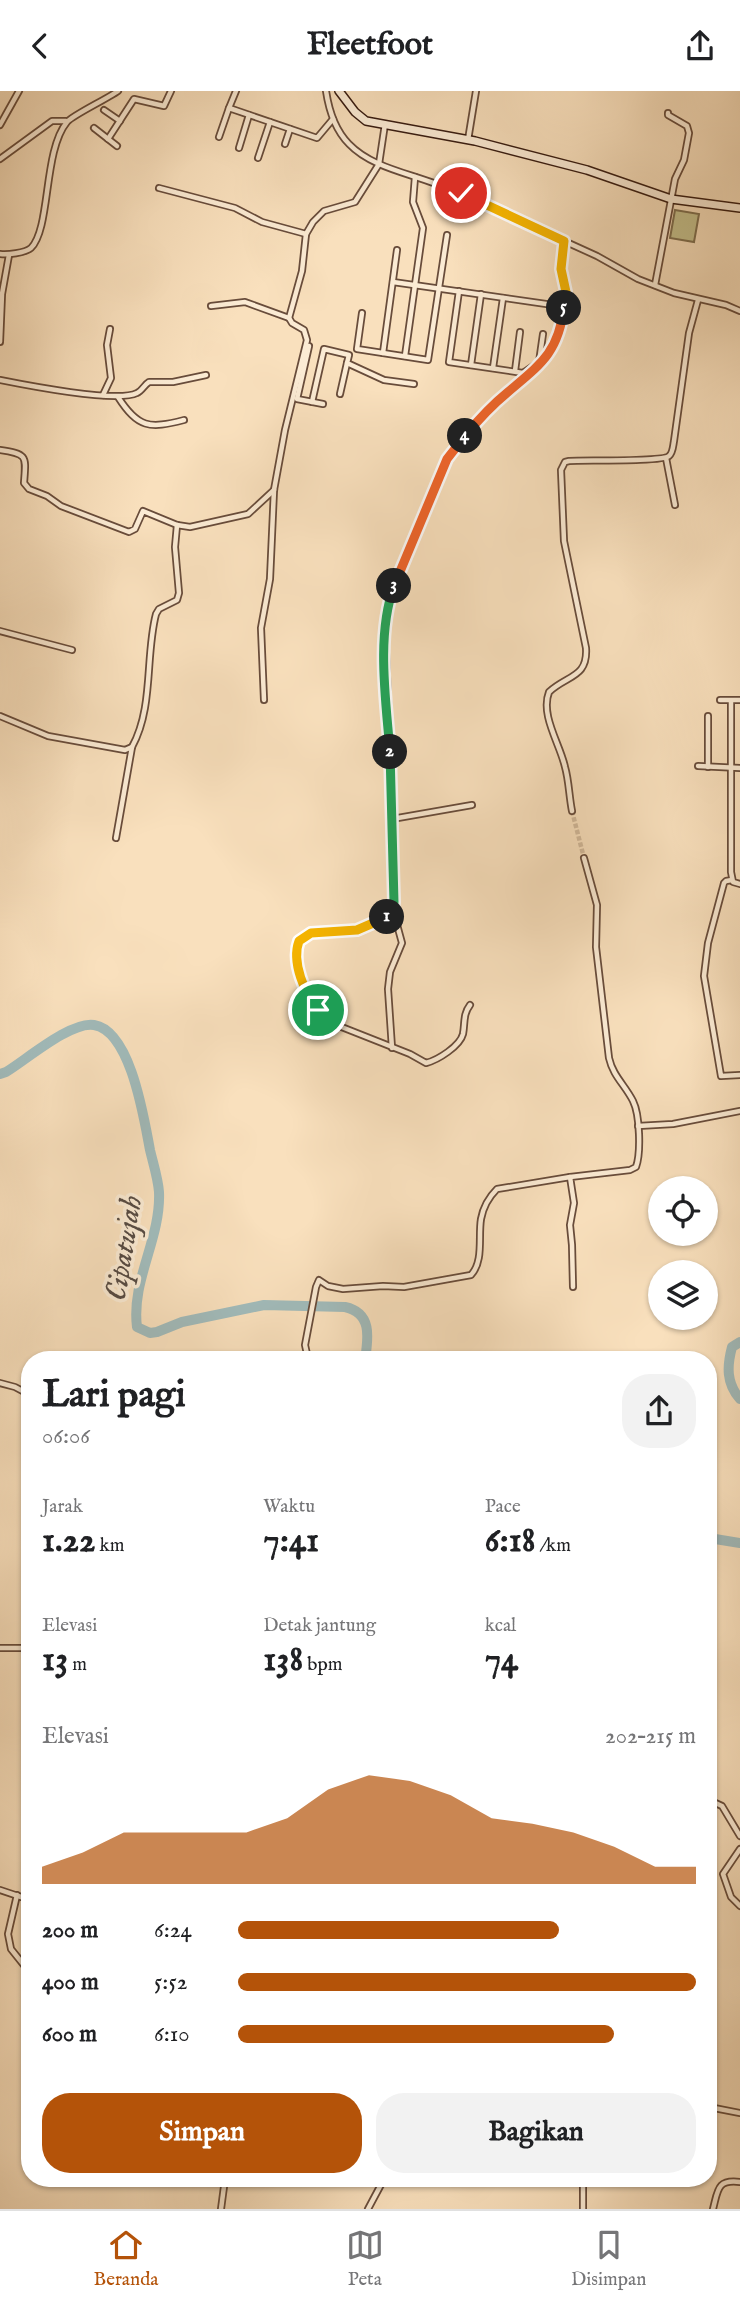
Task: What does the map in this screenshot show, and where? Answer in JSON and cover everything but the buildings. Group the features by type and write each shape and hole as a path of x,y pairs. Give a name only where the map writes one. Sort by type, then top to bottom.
{"street":[{"path":"0,125 19,91"},
{"path":"0,159 52,121 67,121 118,91"},
{"path":"108,139 134,99 164,106 171,91"},
{"path":"219,137 236,91"},
{"path":"326,91 333,119 350,146 379,164 461,193 597,256 628,275 698,300 726,305 740,311"},
{"path":"339,91 361,117 468,139 587,170 671,198 740,208"},
{"path":"468,139 476,91"},
{"path":"229,108 317,138 333,119"},
{"path":"104,110 120,121"},
{"path":"655,285 671,198 690,133 687,126 668,113"},
{"path":"239,148 249,115"},
{"path":"0,254 9,255 30,249 39,231 52,159 67,121"},
{"path":"258,158 270,122"},
{"path":"289,318 302,271 306,234 324,211 355,202 379,164 385,124"},
{"path":"94,128 117,146"},
{"path":"285,144 290,128"},
{"path":"405,356 423,228 414,209 417,177"},
{"path":"159,188 224,205 262,222 306,234"},
{"path":"357,349 428,360 447,235"},
{"path":"392,1048 388,989 390,972 402,943 393,910 384,630 388,604 447,459 481,416 541,365 554,347 562,326 566,292 561,269 564,241"},
{"path":"383,353 397,250"},
{"path":"0,342 2,294 9,255"},
{"path":"393,282 559,306"},
{"path":"459,291 449,362 523,373 539,362 542,334"},
{"path":"471,365 481,294"},
{"path":"493,368 503,297"},
{"path":"675,505 666,458 673,449 689,333 698,300"},
{"path":"211,306 245,302 289,318 304,330 307,339 274,490 270,579 261,628 264,700"},
{"path":"340,394 349,355 357,349 362,313"},
{"path":"103,395 111,378 107,345 110,328"},
{"path":"515,372 520,332"},
{"path":"309,346 297,399 323,404"},
{"path":"312,402 324,349 349,355"},
{"path":"347,363 384,380 414,384"},
{"path":"0,380 117,396 137,393 149,382 173,382 206,375"},
{"path":"117,396 130,415 146,425 160,426 184,420"},
{"path":"0,450 22,454 26,464 24,485 61,506 129,532 135,529 143,512 190,527 248,514 274,490"},
{"path":"572,811 564,763 546,704 549,692 580,671 586,662 586,648 564,541 561,470 565,462 569,461 666,458"},
{"path":"116,838 132,747 139,729 149,678 156,614 159,609 177,600 180,593 175,547 177,525"},
{"path":"0,631 72,650"},
{"path":"720,700 740,700"},
{"path":"731,701 732,880"},
{"path":"0,716 48,736 125,750 132,747"},
{"path":"708,716 708,767"},
{"path":"698,766 740,768"},
{"path":"392,819 472,806"},
{"path":"306,1351 306,1333 320,1280 328,1286 343,1289 414,1287 471,1275 477,1266 481,1220 496,1189 634,1169 638,1162 638,1126 633,1101 616,1078 608,1058 596,947 597,905 584,858"},
{"path":"740,884 732,880 724,883 708,943 704,976 721,1076 740,1075"},
{"path":"393,910 388,916 357,930 306,935 299,941 296,951 311,1001 325,1018 334,1024 426,1063 430,1063 461,1039 466,1011 470,1005"},
{"path":"638,1126 690,1121 740,1111"},
{"path":"570,1177 574,1203 570,1225 573,1287"},
{"path":"0,1383 21,1390"},
{"path":"0,1648 21,1648"},
{"path":"717,1804 722,1807 740,1836"},
{"path":"740,1849 723,1874 731,1897 740,1906"},
{"path":"0,1890 21,1897"},
{"path":"17,1895 8,1934 11,1949 21,1962"},
{"path":"717,2109 740,2113"},
{"path":"713,2209 723,2183 740,2182"},
{"path":"221,2209 224,2187"},
{"path":"369,2209 380,2187"},
{"path":"583,2187 583,2209"}],"shaded area":[{"path":"675,210 699,214 694,242 670,238"}],"waterway":[{"name":"Cipatujah","path":"0,1074 49,1042 84,1025 94,1025 107,1031 118,1043 134,1078 159,1192 156,1226 138,1293 137,1327 150,1333 157,1332 182,1322 264,1305 345,1307 354,1310 364,1321 367,1328 366,1351"},
{"name":"Cipatujah","path":"740,1342 732,1347 729,1361 730,1381 740,1399"},
{"name":"Cipatujah","path":"717,1539 740,1543"}],"tunnel":[{"path":"572,811 584,858"}],"route":[{"path":"318,1010 306,991 297,960 299,941 311,933 357,930 388,916 393,910 391,768 384,630 394,587 447,459 481,416 548,357 562,326 566,292 561,269 564,241 461,193"}]}
